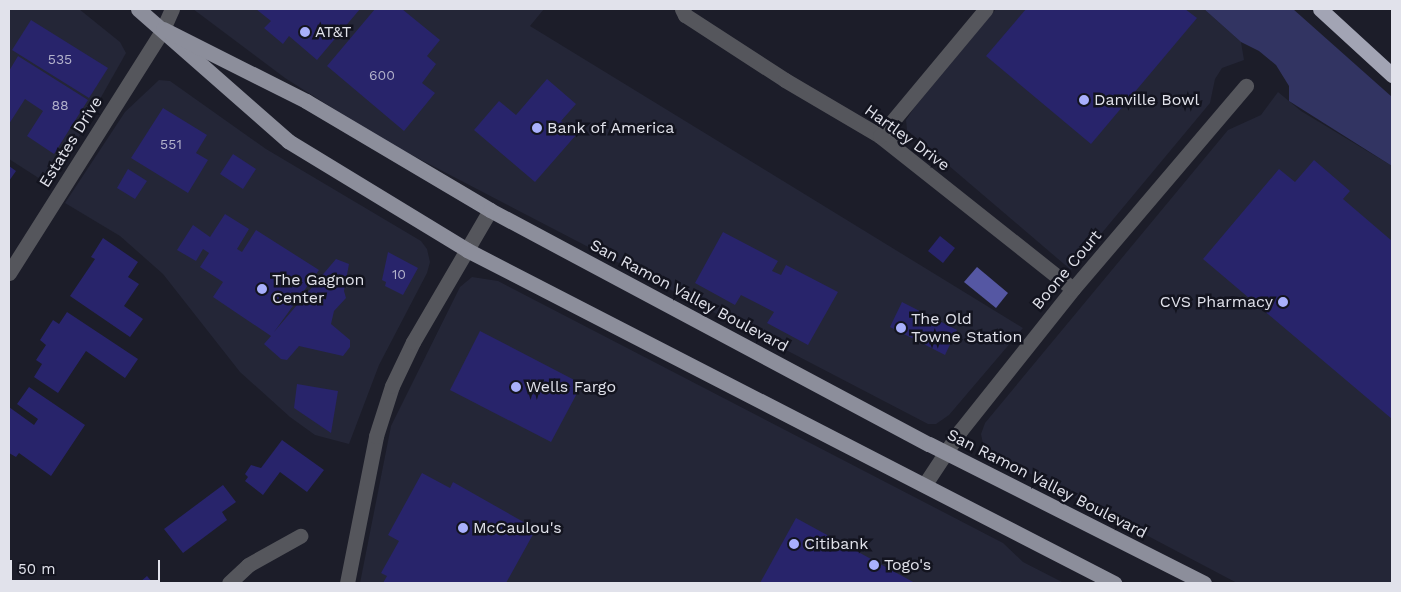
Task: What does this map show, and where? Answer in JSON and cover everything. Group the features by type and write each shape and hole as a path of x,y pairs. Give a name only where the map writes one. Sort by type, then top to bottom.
{"highway":[{"path":"1320,9 1389,70"}],"main road":[{"name":"San Ramon Valley Boulevard","path":"138,9 163,29 288,141 467,250 926,484 1114,583"},
{"name":"San Ramon Valley Boulevard","path":"163,29 306,101 490,210 945,452 1204,583"}],"street":[{"name":"Estates Drive","path":"9,273 163,29 172,9"},
{"path":"880,136 986,9"},
{"name":"Hartley Drive","path":"684,12 880,136 1073,289"},
{"name":"Boone Court","path":"926,484 945,452 1073,289 1246,86"},
{"path":"347,583 376,436 392,386 413,342 490,210"},
{"path":"229,583 248,565 300,536"}],"shaded area":[{"path":"9,9 79,9 120,42 126,53 51,186 9,159"},
{"path":"193,9 544,9 530,26 1023,328 949,415 936,424 928,424 383,140 285,78"},
{"path":"996,9 1204,9 1241,42 1244,60 1222,68 1215,79 1210,103 1071,270 907,130 906,120 914,108"},
{"path":"1204,9 1293,9 1392,97 1392,166 1289,101 1289,86 1276,65 1259,51 1241,42"},
{"path":"159,80 170,81 266,149 421,241 427,249 430,262 427,273 379,365 349,444 315,435 290,417 240,372 163,274 120,236 65,203 125,112"},
{"path":"1278,92 1301,111 1392,166 1392,583 1237,583 987,451 983,444 981,434 985,423 1228,130 1261,115"},
{"path":"977,267 1008,293 996,308 964,282"},
{"path":"472,277 498,281 1003,543 1023,562 1064,583 360,583 391,426 460,287"}],"building":[{"name":"AT&T","path":"256,9 360,9 317,60 289,36 283,44 264,28 271,21"},
{"path":"375,9 402,9 440,40 427,56 436,64 422,83 435,93 404,131 327,66"},
{"name":"Danville Bowl","path":"1026,9 1185,9 1197,18 1091,144 986,56"},
{"path":"31,20 108,68 89,98 12,50"},
{"path":"18,56 88,100 54,154 27,136 43,111 25,99 9,124 9,71"},
{"name":"Bank of America","path":"547,79 576,104 561,121 576,135 535,182 474,130 499,101 516,115"},
{"path":"163,108 207,135 196,153 208,160 188,193 131,158"},
{"path":"233,154 256,169 243,189 220,174"},
{"path":"1314,160 1350,191 1343,199 1392,241 1392,419 1203,259 1279,169 1295,182"},
{"path":"9,166 16,171 9,181"},
{"path":"128,169 147,181 135,199 117,188"},
{"path":"225,214 249,229 237,249 242,252 256,230 319,270 274,332 336,259 349,264 344,291 346,298 334,311 331,324 350,340 350,347 343,356 299,346 287,360 281,359 264,344 271,336 213,297 223,282 200,267 209,253 203,249 196,261 177,250 193,225 210,237"},
{"path":"723,232 778,261 772,271 781,275 786,265 838,292 808,345 767,323 774,312 741,295 735,305 695,283"},
{"path":"940,236 955,248 943,263 928,251"},
{"path":"103,238 138,262 128,277 139,284 124,306 143,319 130,337 70,296 95,259 91,257"},
{"path":"388,252 418,268 403,295 385,286 386,282 382,280"},
{"name":"The Old Towne Station","path":"902,302 957,330 945,355 890,327"},
{"path":"67,312 138,359 125,378 86,351 58,393 34,377 42,364 36,360 46,345 40,340 53,320 59,324"},
{"name":"Wells Fargo","path":"480,331 582,384 551,442 450,390"},
{"path":"297,384 338,391 331,433 294,408"},
{"path":"29,387 85,425 51,476 19,453 16,457 9,453 9,407 34,425 38,419 17,404"},
{"path":"282,440 324,470 307,492 280,472 263,495 245,481 248,477 245,474 251,465 261,468"},
{"name":"McCaulou's","path":"422,473 450,488 453,482 536,529 506,583 383,583 387,576 381,573 399,541 388,535"},
{"path":"223,485 236,502 222,512 227,520 183,553 164,529"},
{"path":"796,518 915,583 760,583"},
{"path":"147,576 153,583 139,583"}],"place":[{"name":"AT&T","path":"305,32"},
{"name":"Danville Bowl","path":"1084,100"},
{"name":"Bank of America","path":"537,128"},
{"name":"The Gagnon Center","path":"262,289"},
{"name":"CVS Pharmacy","path":"1283,302"},
{"name":"The Old Towne Station","path":"901,328"},
{"name":"Wells Fargo","path":"516,387"},
{"name":"McCaulou's","path":"463,528"},
{"name":"Citibank","path":"794,544"},
{"name":"Togo's","path":"874,565"}]}
